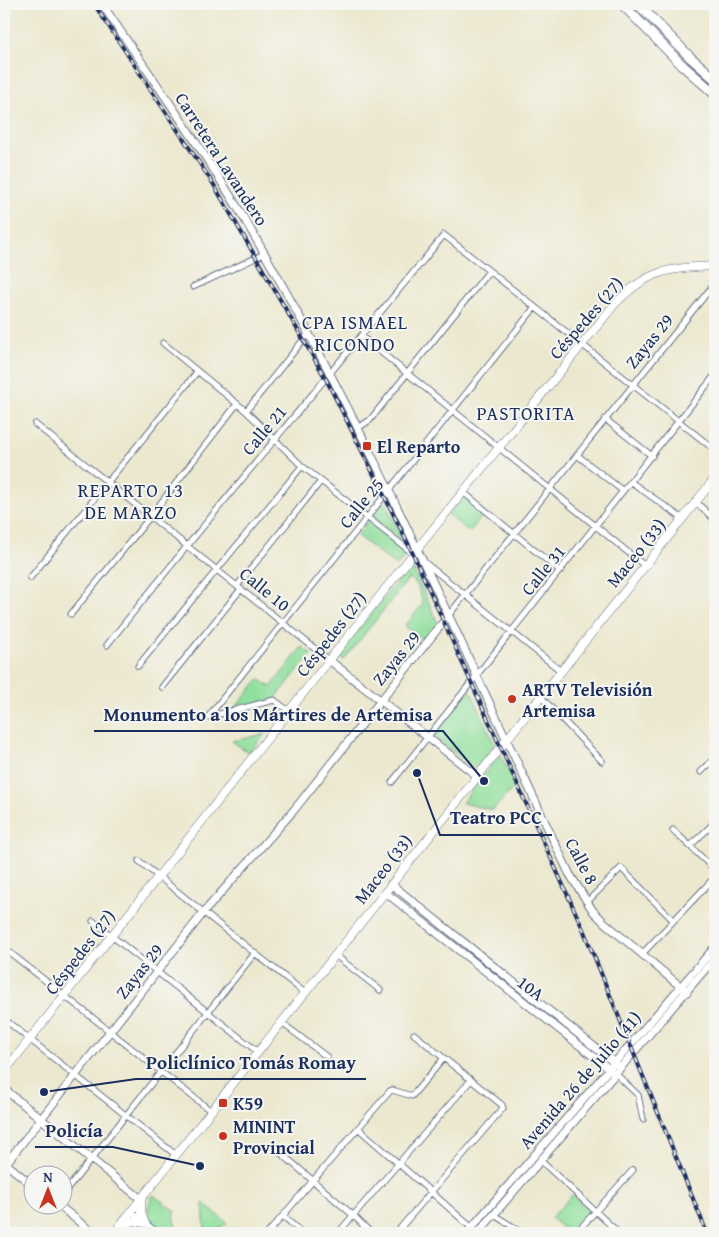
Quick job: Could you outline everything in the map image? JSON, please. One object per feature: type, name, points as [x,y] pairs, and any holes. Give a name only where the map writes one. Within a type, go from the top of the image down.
[{"type":"highway","points":[[622,4],[682,65],[715,94]]},
{"type":"highway","points":[[638,4],[691,58],[715,79]]},
{"type":"main road","name":"Céspedes (27)","points":[[4,1072],[462,492],[581,344],[632,286],[666,271],[715,266]]},
{"type":"main road","name":"Maceo (33)","points":[[116,1231],[715,478]]},
{"type":"main road","points":[[116,1231],[134,1221],[145,1223],[142,1213],[142,1199]]},
{"type":"street","name":"Carretera Lavandero","points":[[102,4],[236,206],[358,428]]},
{"type":"street","name":"Calle 21","points":[[107,645],[274,438],[330,374],[444,235],[489,270]]},
{"type":"street","points":[[194,287],[264,254]]},
{"type":"street","points":[[358,428],[370,420],[489,270],[715,450]]},
{"type":"street","name":"Zayas 29","points":[[4,1164],[204,912],[294,810],[549,488],[715,283]]},
{"type":"street","name":"Calle 25","points":[[289,711],[274,700],[208,717],[534,307]]},
{"type":"street","points":[[246,411],[308,334]]},
{"type":"street","points":[[361,336],[645,566]]},
{"type":"street","points":[[163,343],[246,411],[302,466],[415,551]]},
{"type":"street","points":[[30,578],[109,483],[197,372]]},
{"type":"street","name":"Calle 31","points":[[392,782],[715,375]]},
{"type":"street","points":[[71,614],[150,517],[237,404]]},
{"type":"street","points":[[605,419],[652,456]]},
{"type":"street","name":"Calle 10","points":[[35,424],[477,776]]},
{"type":"street","name":"Calle 8","points":[[358,428],[569,873],[587,902],[605,923],[684,989]]},
{"type":"street","points":[[577,455],[623,491]]},
{"type":"street","points":[[138,666],[302,466]]},
{"type":"street","points":[[162,687],[321,480]]},
{"type":"street","points":[[631,482],[683,518]]},
{"type":"street","points":[[462,492],[560,571]]},
{"type":"street","points":[[696,502],[715,520]]},
{"type":"street","points":[[422,560],[561,671]]},
{"type":"street","points":[[540,696],[602,761]]},
{"type":"street","points":[[700,772],[712,761],[715,764]]},
{"type":"street","points":[[690,846],[715,822]]},
{"type":"street","points":[[672,830],[715,870]]},
{"type":"street","points":[[139,860],[305,993]]},
{"type":"street","points":[[587,902],[621,868],[673,920]]},
{"type":"street","points":[[642,954],[715,878]]},
{"type":"street","name":"10A","points":[[391,884],[481,956],[612,1066]]},
{"type":"street","name":"10A","points":[[385,892],[476,964],[619,1071],[638,1095],[644,1119]]},
{"type":"street","points":[[93,921],[258,1052]]},
{"type":"street","name":"Avenida 26 de Julio (41)","points":[[472,1232],[494,1215],[619,1071],[715,947]]},
{"type":"street","points":[[4,949],[211,1111]]},
{"type":"street","points":[[72,1184],[255,953]]},
{"type":"street","points":[[335,954],[380,990]]},
{"type":"street","points":[[476,964],[481,956]]},
{"type":"street","name":"Avenida 26 de Julio (41)","points":[[472,1232],[612,1066],[715,958]]},
{"type":"street","points":[[4,1019],[176,1155]]},
{"type":"street","points":[[282,1023],[327,1057]]},
{"type":"street","points":[[396,1233],[502,1106],[414,1034]]},
{"type":"street","points":[[268,1233],[390,1091],[412,1096],[444,1058]]},
{"type":"street","points":[[338,1233],[472,1080]]},
{"type":"street","points":[[4,1089],[142,1199]]},
{"type":"street","points":[[358,1128],[432,1192],[472,1232]]},
{"type":"street","points":[[274,1148],[313,1180],[371,1233]]},
{"type":"street","points":[[541,1161],[619,1233]]},
{"type":"street","points":[[4,1164],[22,1178]]},
{"type":"street","points":[[576,1233],[633,1170]]},
{"type":"street","points":[[131,1212],[158,1233]]},
{"type":"street","points":[[69,1214],[93,1233]]},
{"type":"street","points":[[494,1215],[523,1233]]},
{"type":"street","points":[[283,1216],[302,1233]]},
{"type":"green space","points":[[463,497],[484,514],[470,532],[448,515]]},
{"type":"green space","points":[[384,501],[406,545],[372,516]]},
{"type":"green space","points":[[368,521],[407,552],[397,566],[357,536]]},
{"type":"green space","points":[[411,564],[438,623],[424,641],[405,626],[423,604],[417,584],[409,578],[344,660],[338,656]]},
{"type":"green space","points":[[302,647],[311,654],[275,699],[234,709],[259,679],[271,687]]},
{"type":"green space","points":[[470,689],[495,745],[475,769],[433,736]]},
{"type":"green space","points":[[265,734],[249,753],[232,741]]},
{"type":"green space","points":[[500,754],[516,785],[493,810],[462,803]]},
{"type":"green space","points":[[153,1195],[174,1210],[176,1233],[161,1230],[151,1222],[148,1210]]},
{"type":"green space","points":[[572,1195],[591,1212],[571,1233],[568,1233],[551,1218]]},
{"type":"green space","points":[[203,1203],[227,1223],[214,1233],[205,1233]]},
{"type":"railway","points":[[94,4],[214,185],[326,379],[373,473],[413,554],[583,929],[707,1233]]},
{"type":"place","name":"El Reparto","points":[[367,446]]},
{"type":"place","name":"ARTV Televisión Artemisa","points":[[512,699]]},
{"type":"place","name":"Teatro PCC","points":[[417,773]]},
{"type":"place","name":"Monumento a los Mártires de Artemisa","points":[[484,781]]},
{"type":"place","name":"Policlínico Tomás Romay","points":[[44,1092]]},
{"type":"place","name":"K59","points":[[223,1103]]},
{"type":"place","name":"MININT Provincial","points":[[223,1136]]},
{"type":"place","name":"Policía","points":[[200,1166]]},
{"type":"district","name":"CPA ISMAEL RICONDO","points":[[355,333]]},
{"type":"district","name":"PASTORITA","points":[[526,413]]},
{"type":"district","name":"REPARTO 13 DE MARZO","points":[[131,501]]}]
